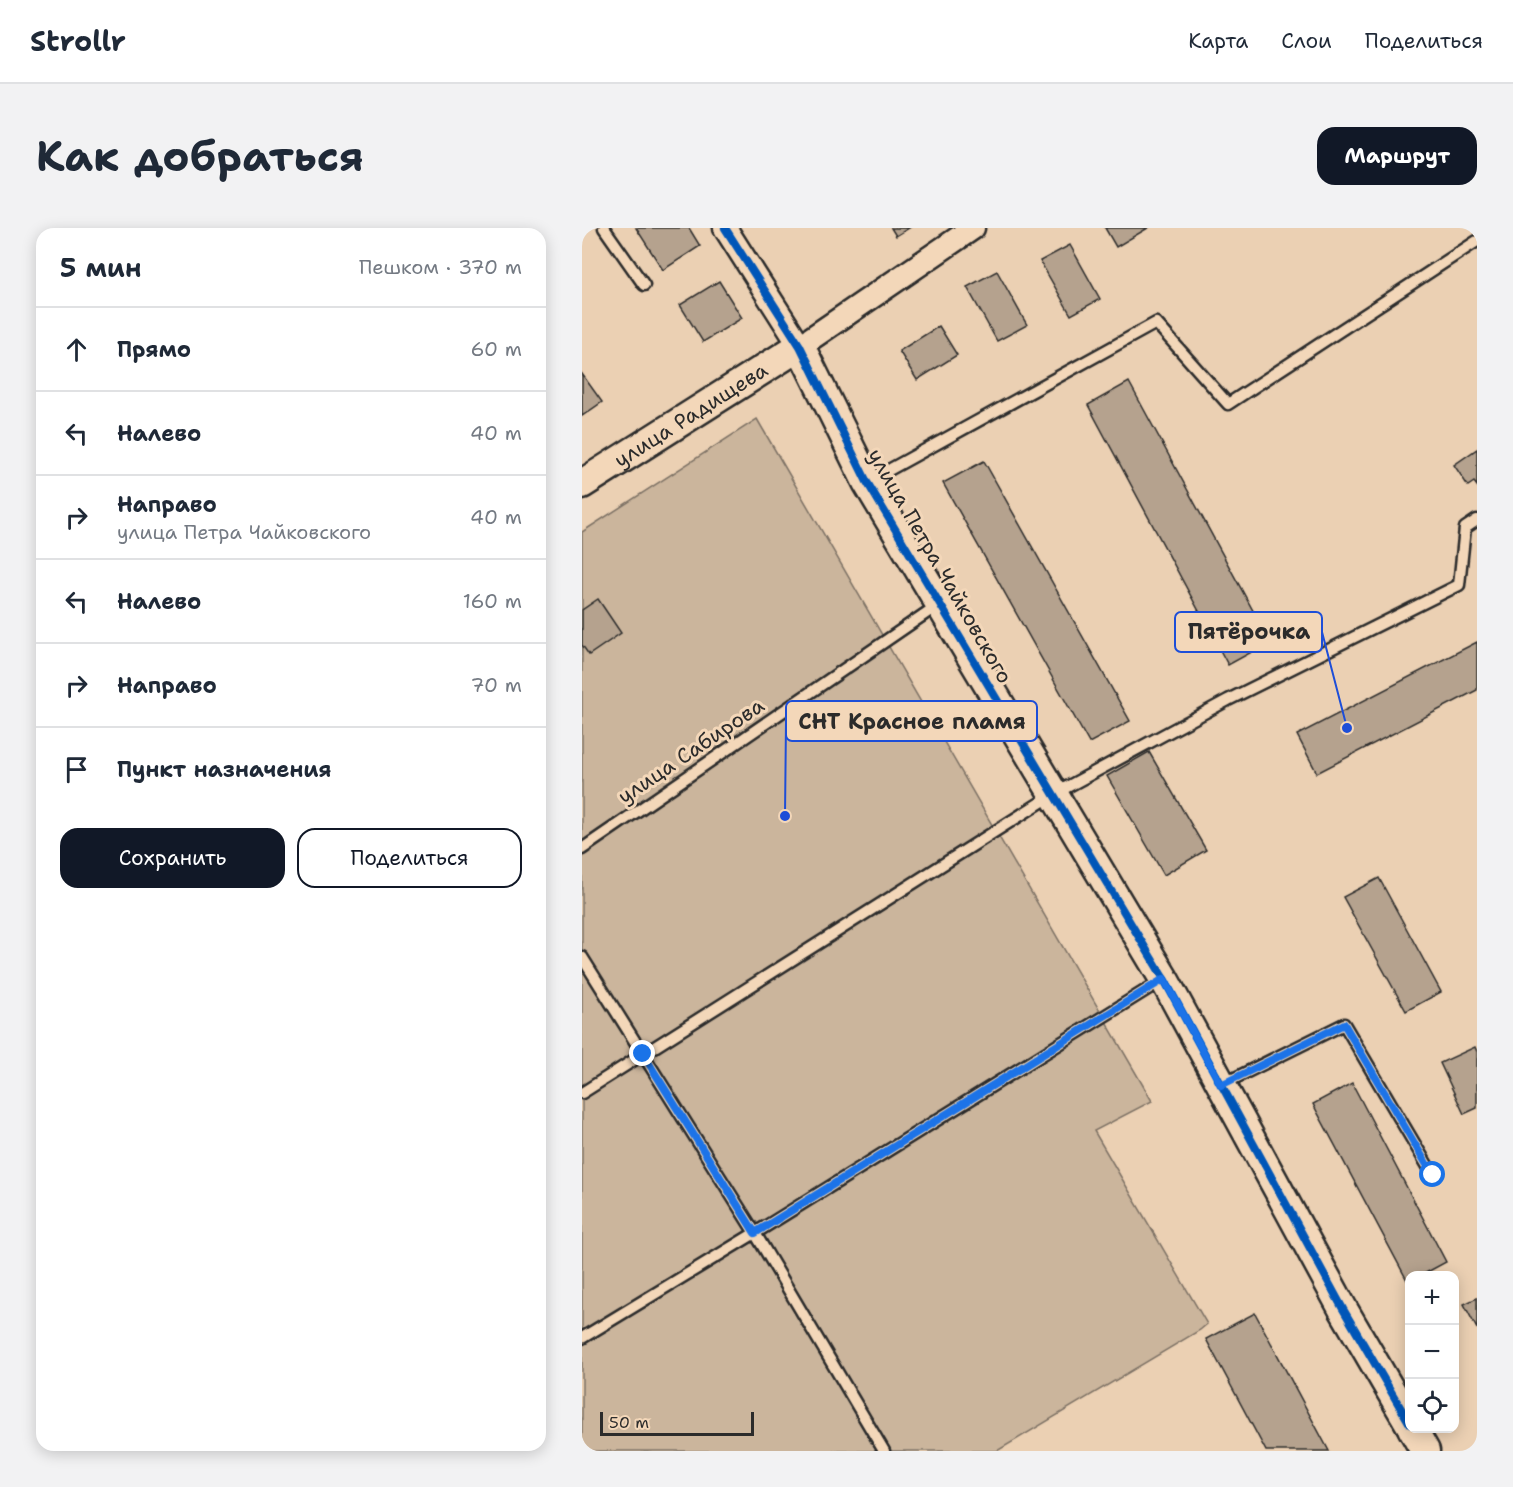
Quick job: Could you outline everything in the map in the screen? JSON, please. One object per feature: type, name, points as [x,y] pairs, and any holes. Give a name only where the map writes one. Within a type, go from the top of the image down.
[{"type":"street","name":"улица Петра Чайковского","points":[[724,228],[800,346],[867,482],[1164,979],[1343,1309],[1405,1415]]},
{"type":"street","points":[[800,346],[973,228]]},
{"type":"street","name":"улица Радищева","points":[[582,484],[800,346]]},
{"type":"street","points":[[1415,1433],[1425,1451]]},
{"type":"lane","points":[[604,228],[644,285]]},
{"type":"lane","points":[[867,482],[1156,322],[1228,404],[1477,241]]},
{"type":"lane","points":[[582,1093],[1054,794],[1228,700],[1459,585],[1465,528],[1477,520]]},
{"type":"lane","name":"улица Сабирова","points":[[582,849],[940,604]]},
{"type":"lane","points":[[582,957],[755,1233],[884,1451]]},
{"type":"lane","points":[[582,1338],[1164,979]]},
{"type":"lane","points":[[1221,1085],[1344,1024],[1433,1175]]},
{"type":"shaded area","points":[[757,419],[1152,1101],[1094,1131],[1207,1324],[997,1451],[582,1451],[582,532]]},
{"type":"building","points":[[636,228],[689,228],[700,246],[663,270]]},
{"type":"building","points":[[891,228],[909,228],[896,236]]},
{"type":"building","points":[[1105,228],[1148,228],[1116,247]]},
{"type":"building","points":[[1070,245],[1100,299],[1071,315],[1040,261]]},
{"type":"building","points":[[997,271],[1027,325],[997,341],[967,287]]},
{"type":"building","points":[[719,281],[742,318],[703,342],[680,305]]},
{"type":"building","points":[[939,326],[957,355],[917,380],[899,351]]},
{"type":"building","points":[[582,374],[602,402],[582,416]]},
{"type":"building","points":[[1129,382],[1270,642],[1228,665],[1088,405]]},
{"type":"building","points":[[1477,449],[1477,486],[1474,482],[1468,486],[1454,465]]},
{"type":"building","points":[[984,461],[1130,721],[1089,743],[943,483]]},
{"type":"building","points":[[598,599],[621,633],[589,655],[582,645],[582,610]]},
{"type":"building","points":[[1477,642],[1477,690],[1317,773],[1297,735]]},
{"type":"building","points":[[1149,752],[1206,850],[1164,875],[1107,776]]},
{"type":"building","points":[[1379,878],[1441,992],[1406,1011],[1343,897]]},
{"type":"building","points":[[1475,1047],[1477,1052],[1477,1108],[1464,1114],[1440,1063]]},
{"type":"building","points":[[1352,1083],[1446,1262],[1429,1271],[1405,1271],[1405,1276],[1313,1104]]},
{"type":"building","points":[[1477,1298],[1477,1329],[1464,1304]]},
{"type":"building","points":[[1255,1313],[1329,1451],[1266,1451],[1206,1339]]},
{"type":"cycle path","points":[[725,228],[800,346],[867,482],[1164,979],[1343,1309],[1405,1415]]},
{"type":"place","name":"Пятёрочка","points":[[1347,728]]},
{"type":"place","name":"СНТ Красное пламя","points":[[785,816]]},
{"type":"route","points":[[643,1054],[755,1233],[1164,979],[1221,1085],[1344,1024],[1433,1175]]}]
